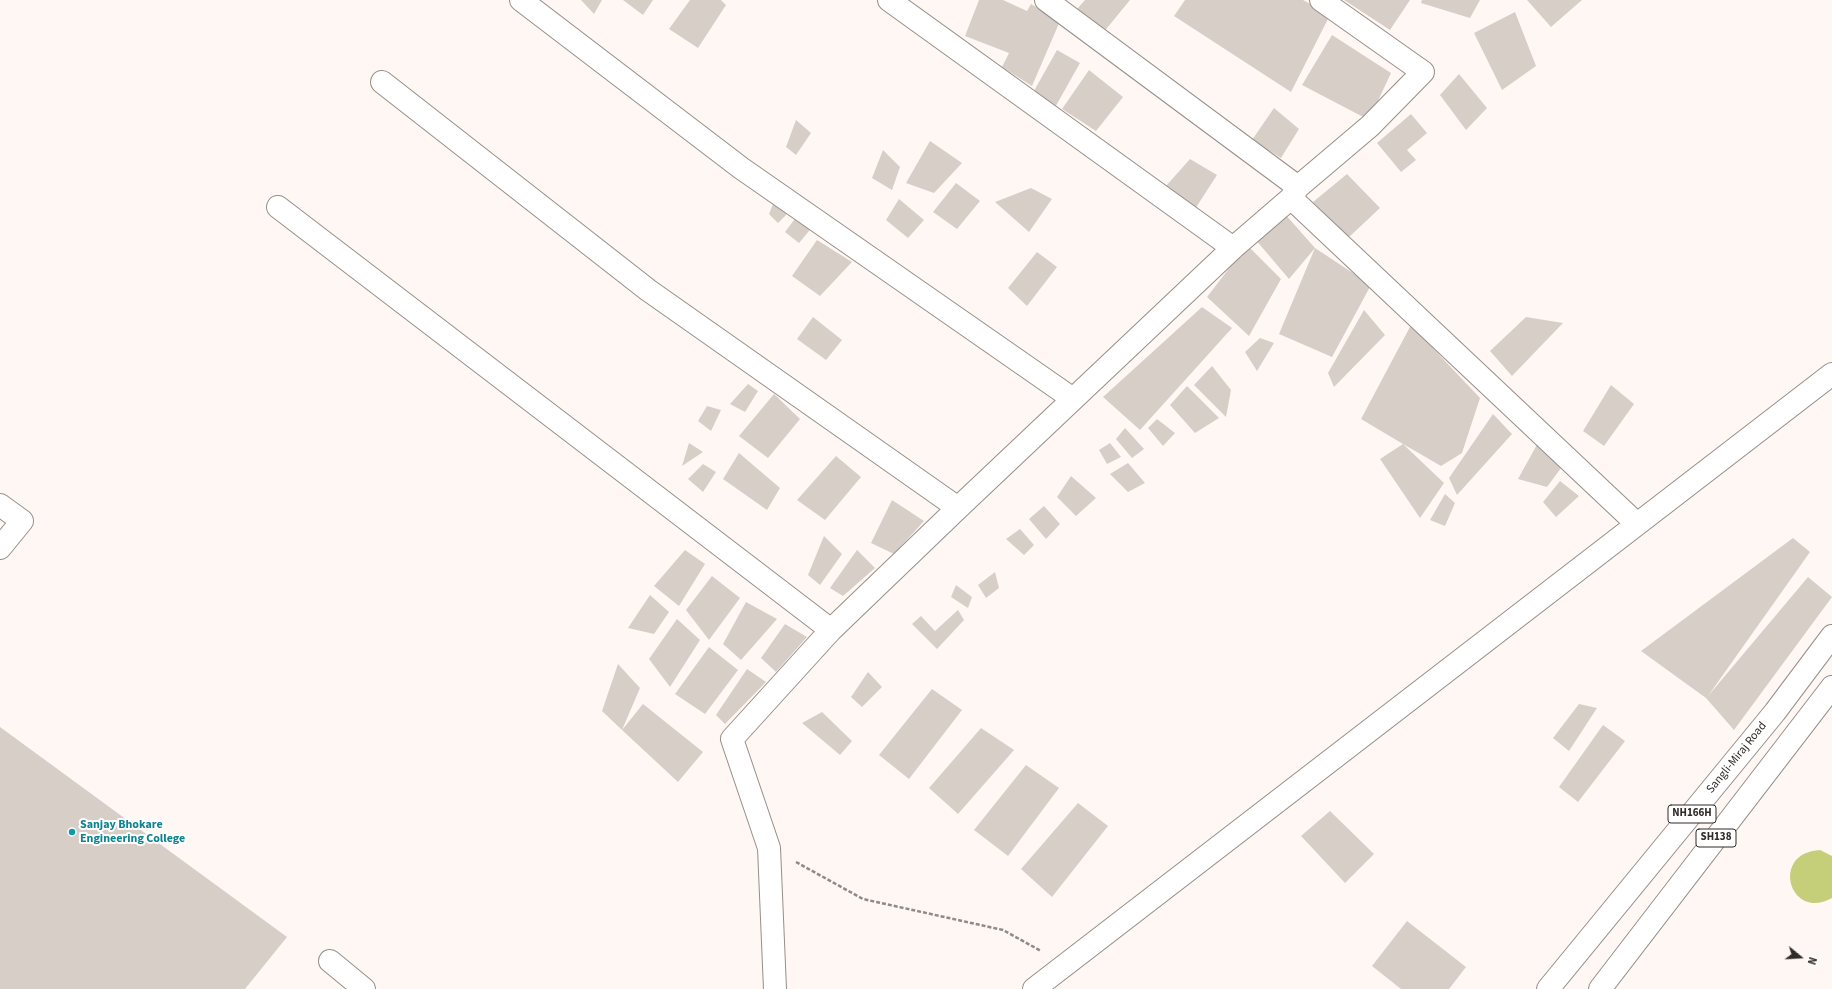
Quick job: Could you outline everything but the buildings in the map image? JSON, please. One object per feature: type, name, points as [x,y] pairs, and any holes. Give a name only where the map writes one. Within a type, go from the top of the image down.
[{"type":"main road","points":[[521,0],[741,168],[1073,399]]},
{"type":"main road","points":[[889,0],[1233,248]]},
{"type":"main road","points":[[1046,0],[1295,193],[1637,524]]},
{"type":"main road","points":[[775,989],[769,848],[732,739],[831,630],[1233,248],[1370,126],[1423,72],[1321,0]]},
{"type":"main road","points":[[382,82],[648,290],[958,508]]},
{"type":"main road","points":[[278,207],[831,630]]},
{"type":"main road","points":[[1034,989],[1064,964],[1832,374]]},
{"type":"main road","points":[[0,504],[22,521],[0,548]]},
{"type":"main road","name":"Sangli-Miraj Road","points":[[1548,989],[1775,712],[1832,636]]},
{"type":"main road","name":"SH138","points":[[1600,989],[1832,687]]},
{"type":"main road","points":[[330,962],[364,989]]},
{"type":"path","points":[[769,848],[863,899],[1003,930],[1064,964]]},
{"type":"green space","points":[[1820,850],[1832,856],[1832,898],[1817,903],[1805,901],[1796,894],[1791,884],[1790,873],[1794,862],[1804,854]]},
{"type":"place","name":"Sanjay Bhokare Engineering College","points":[[72,832]]}]
